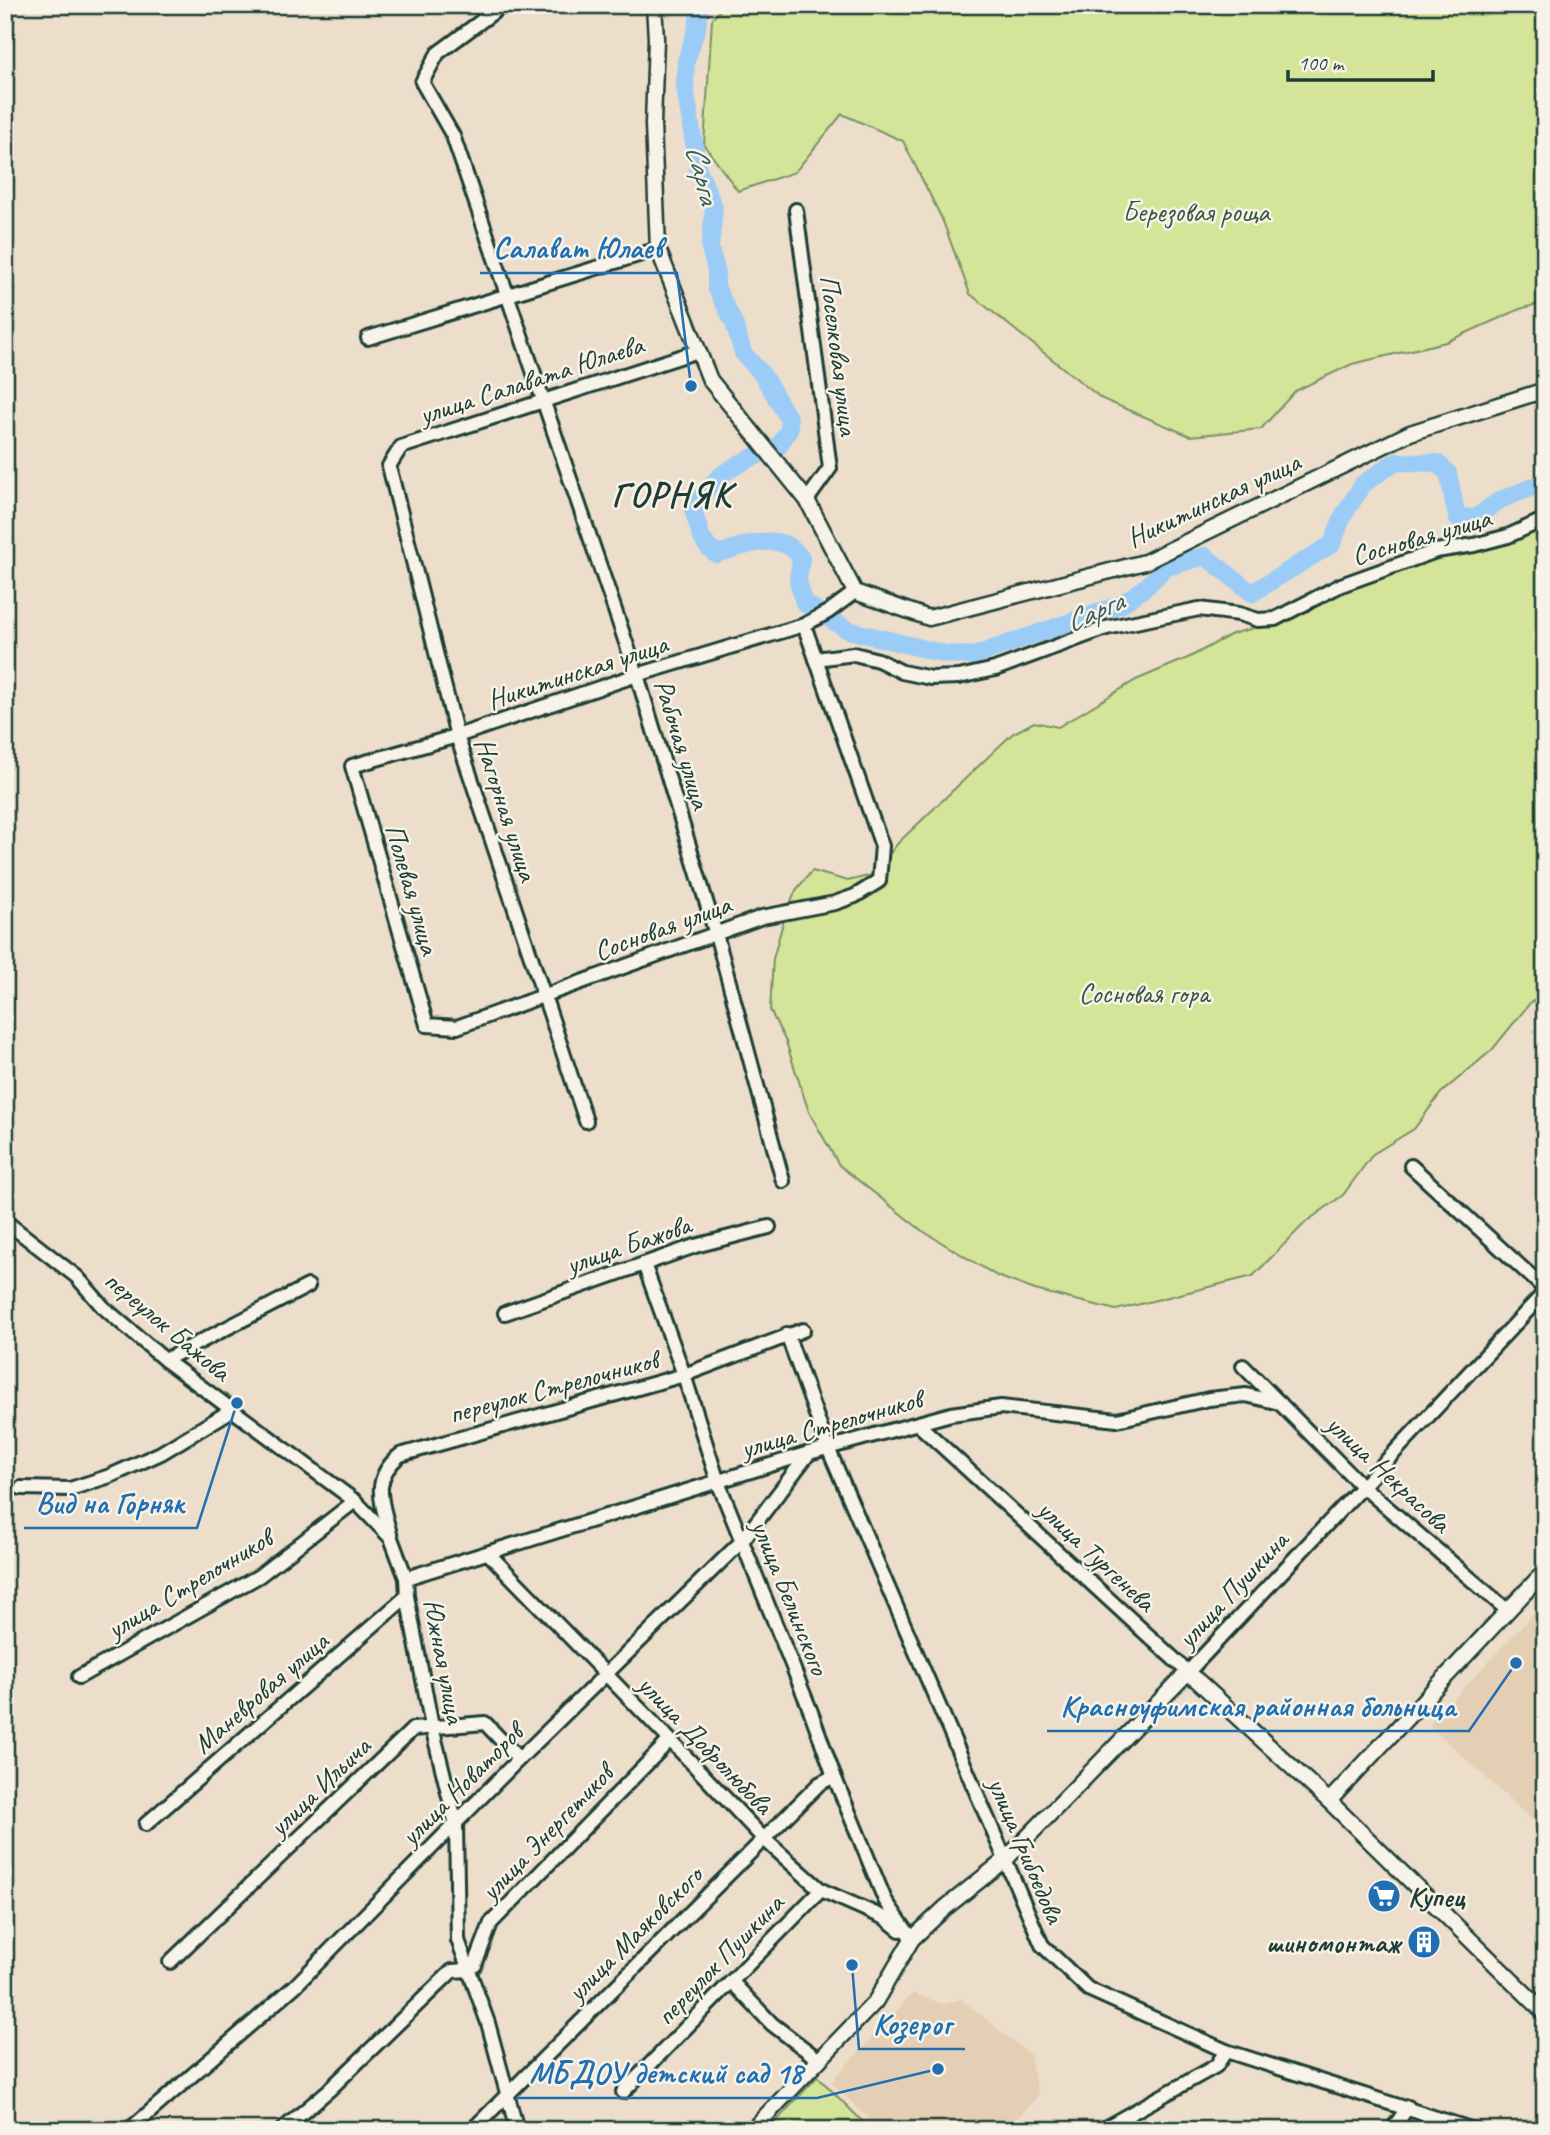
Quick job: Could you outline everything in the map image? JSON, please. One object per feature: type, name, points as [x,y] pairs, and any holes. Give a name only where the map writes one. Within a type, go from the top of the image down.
[{"type":"street","name":"Рабочая улица","points":[[503,5],[438,53],[422,82],[453,136],[637,675],[716,934],[783,1181]]},
{"type":"street","points":[[653,5],[656,39],[653,124],[658,248],[710,380],[807,500],[855,592]]},
{"type":"street","name":"Поселковая улица","points":[[796,210],[830,468],[807,500]]},
{"type":"street","points":[[368,338],[658,248]]},
{"type":"street","name":"улица Салавата Юлаева","points":[[389,466],[401,447],[698,351]]},
{"type":"street","name":"Никитинская улица","points":[[352,766],[457,736],[637,675],[816,619],[855,592],[929,618],[1146,562],[1410,433],[1545,390]]},
{"type":"street","name":"Нагорная улица","points":[[389,466],[457,736],[586,1121]]},
{"type":"street","name":"Сосновая улица","points":[[427,1025],[457,1027],[762,917],[835,903],[855,896],[879,881],[882,846],[816,659],[854,654],[878,660],[902,672],[931,678],[960,677],[995,669],[1106,628],[1199,609],[1239,614],[1258,620],[1275,619],[1341,585],[1436,551],[1508,536],[1545,519]]},
{"type":"street","points":[[816,619],[816,659]]},
{"type":"street","name":"Полевая улица","points":[[352,766],[427,1025]]},
{"type":"street","points":[[1411,1166],[1545,1291]]},
{"type":"street","name":"переулок Бажова","points":[[5,1222],[77,1277],[103,1307],[165,1360],[232,1410],[161,1453],[110,1476],[70,1489],[21,1488]]},
{"type":"street","name":"улица Бажова","points":[[505,1313],[695,1245],[769,1227]]},
{"type":"street","name":"улица Белинского","points":[[644,1264],[684,1375],[718,1482],[834,1776],[886,1900],[912,1939]]},
{"type":"street","points":[[165,1360],[308,1286]]},
{"type":"street","name":"улица Пушкина","points":[[752,2130],[875,2002],[912,1939],[1004,1860],[1188,1672],[1545,1291]]},
{"type":"street","name":"переулок Стрелочников","points":[[391,1538],[380,1489],[388,1465],[400,1455],[684,1375],[786,1334],[803,1330]]},
{"type":"street","name":"улица Грибоедова","points":[[786,1334],[828,1448],[1042,1945],[1088,1989],[1226,2051],[1474,2130]]},
{"type":"street","name":"улица Некрасова","points":[[1243,1366],[1362,1486],[1507,1610]]},
{"type":"street","name":"улица Стрелочников","points":[[406,1578],[809,1453],[951,1414],[1001,1407],[1118,1420],[1209,1399],[1245,1395],[1280,1404]]},
{"type":"street","name":"Южная улица","points":[[232,1410],[355,1500],[391,1538],[406,1578],[407,1596],[432,1727],[456,1825],[458,1940],[488,2023],[517,2130]]},
{"type":"street","name":"улица Тургенева","points":[[918,1424],[1329,1801],[1545,2013]]},
{"type":"street","name":"улица Новаторов","points":[[129,2130],[295,1986],[519,1759],[742,1541],[809,1453]]},
{"type":"street","name":"улица Стрелочников","points":[[79,1677],[258,1576],[355,1500]]},
{"type":"street","name":"улица Добролюбова","points":[[488,1553],[763,1839],[821,1890],[885,1918],[912,1939]]},
{"type":"street","points":[[1329,1801],[1545,1571]]},
{"type":"street","name":"Маневровая улица","points":[[146,1825],[407,1596]]},
{"type":"street","name":"улица Ильича","points":[[170,1962],[413,1730],[485,1723],[519,1759]]},
{"type":"street","name":"улица Энергетиков","points":[[468,1970],[475,1965],[491,1923],[670,1740]]},
{"type":"street","name":"улица Маяковского","points":[[472,2130],[819,1784],[834,1776]]},
{"type":"street","name":"переулок Пушкина","points":[[623,2092],[821,1890]]},
{"type":"street","points":[[282,2130],[329,2090],[453,1971],[468,1970]]},
{"type":"street","points":[[732,1982],[772,2024],[820,2060]]},
{"type":"street","points":[[1106,2129],[1216,2066],[1226,2051]]},
{"type":"street","points":[[1392,2130],[1408,2107]]},
{"type":"shaded area","points":[[1545,1601],[1545,1806],[1532,1820],[1429,1725]]},
{"type":"shaded area","points":[[913,1993],[943,2004],[961,1999],[1030,2055],[1038,2096],[1007,2130],[880,2130],[831,2082]]},
{"type":"green space","name":"Березовая роща","points":[[724,5],[1545,5],[1545,302],[1520,309],[1446,342],[1352,364],[1295,391],[1261,429],[1190,436],[1102,399],[970,294],[942,219],[903,141],[842,114],[795,172],[738,191],[704,145],[712,20]]},
{"type":"green space","name":"Сосновая гора","points":[[1545,524],[1545,994],[1530,1003],[1492,1050],[1441,1093],[1414,1129],[1373,1154],[1343,1195],[1306,1222],[1253,1276],[1116,1310],[1035,1290],[997,1276],[921,1230],[839,1165],[809,1112],[786,1042],[770,1010],[773,959],[784,919],[796,890],[812,871],[848,881],[872,875],[899,842],[1012,734],[1034,722],[1058,727],[1136,680],[1190,657],[1232,634],[1297,616],[1351,587],[1437,555]]},
{"type":"green space","points":[[818,2077],[871,2130],[768,2130]]},
{"type":"waterway","name":"Сарга","points":[[700,5],[697,28],[686,61],[685,87],[698,169],[714,208],[710,248],[716,270],[716,287],[734,323],[743,353],[762,374],[789,419],[789,430],[778,447]]},
{"type":"waterway","name":"Сарга","points":[[758,455],[720,476],[693,509],[707,546],[716,554],[761,542],[783,544],[801,558],[798,580],[804,603],[848,630],[945,654],[973,656],[1122,604],[1148,585],[1165,568],[1205,556],[1252,593],[1332,544],[1343,516],[1363,484],[1395,462],[1437,463],[1448,473],[1457,517],[1475,518],[1500,500],[1545,482]]},
{"type":"place","name":"Салават Юлаев","points":[[691,386]]},
{"type":"place","name":"Вид на Горняк","points":[[237,1403]]},
{"type":"place","name":"Красноуфимская районная больница","points":[[1516,1663]]},
{"type":"place","name":"Купец","points":[[1384,1896]]},
{"type":"place","name":"шиномонтаж","points":[[1424,1942]]},
{"type":"place","name":"Козерог","points":[[852,1965]]},
{"type":"place","name":"МБДОУ детский сад 18","points":[[938,2069]]},
{"type":"district","name":"ГОРНЯК","points":[[672,494]]}]
